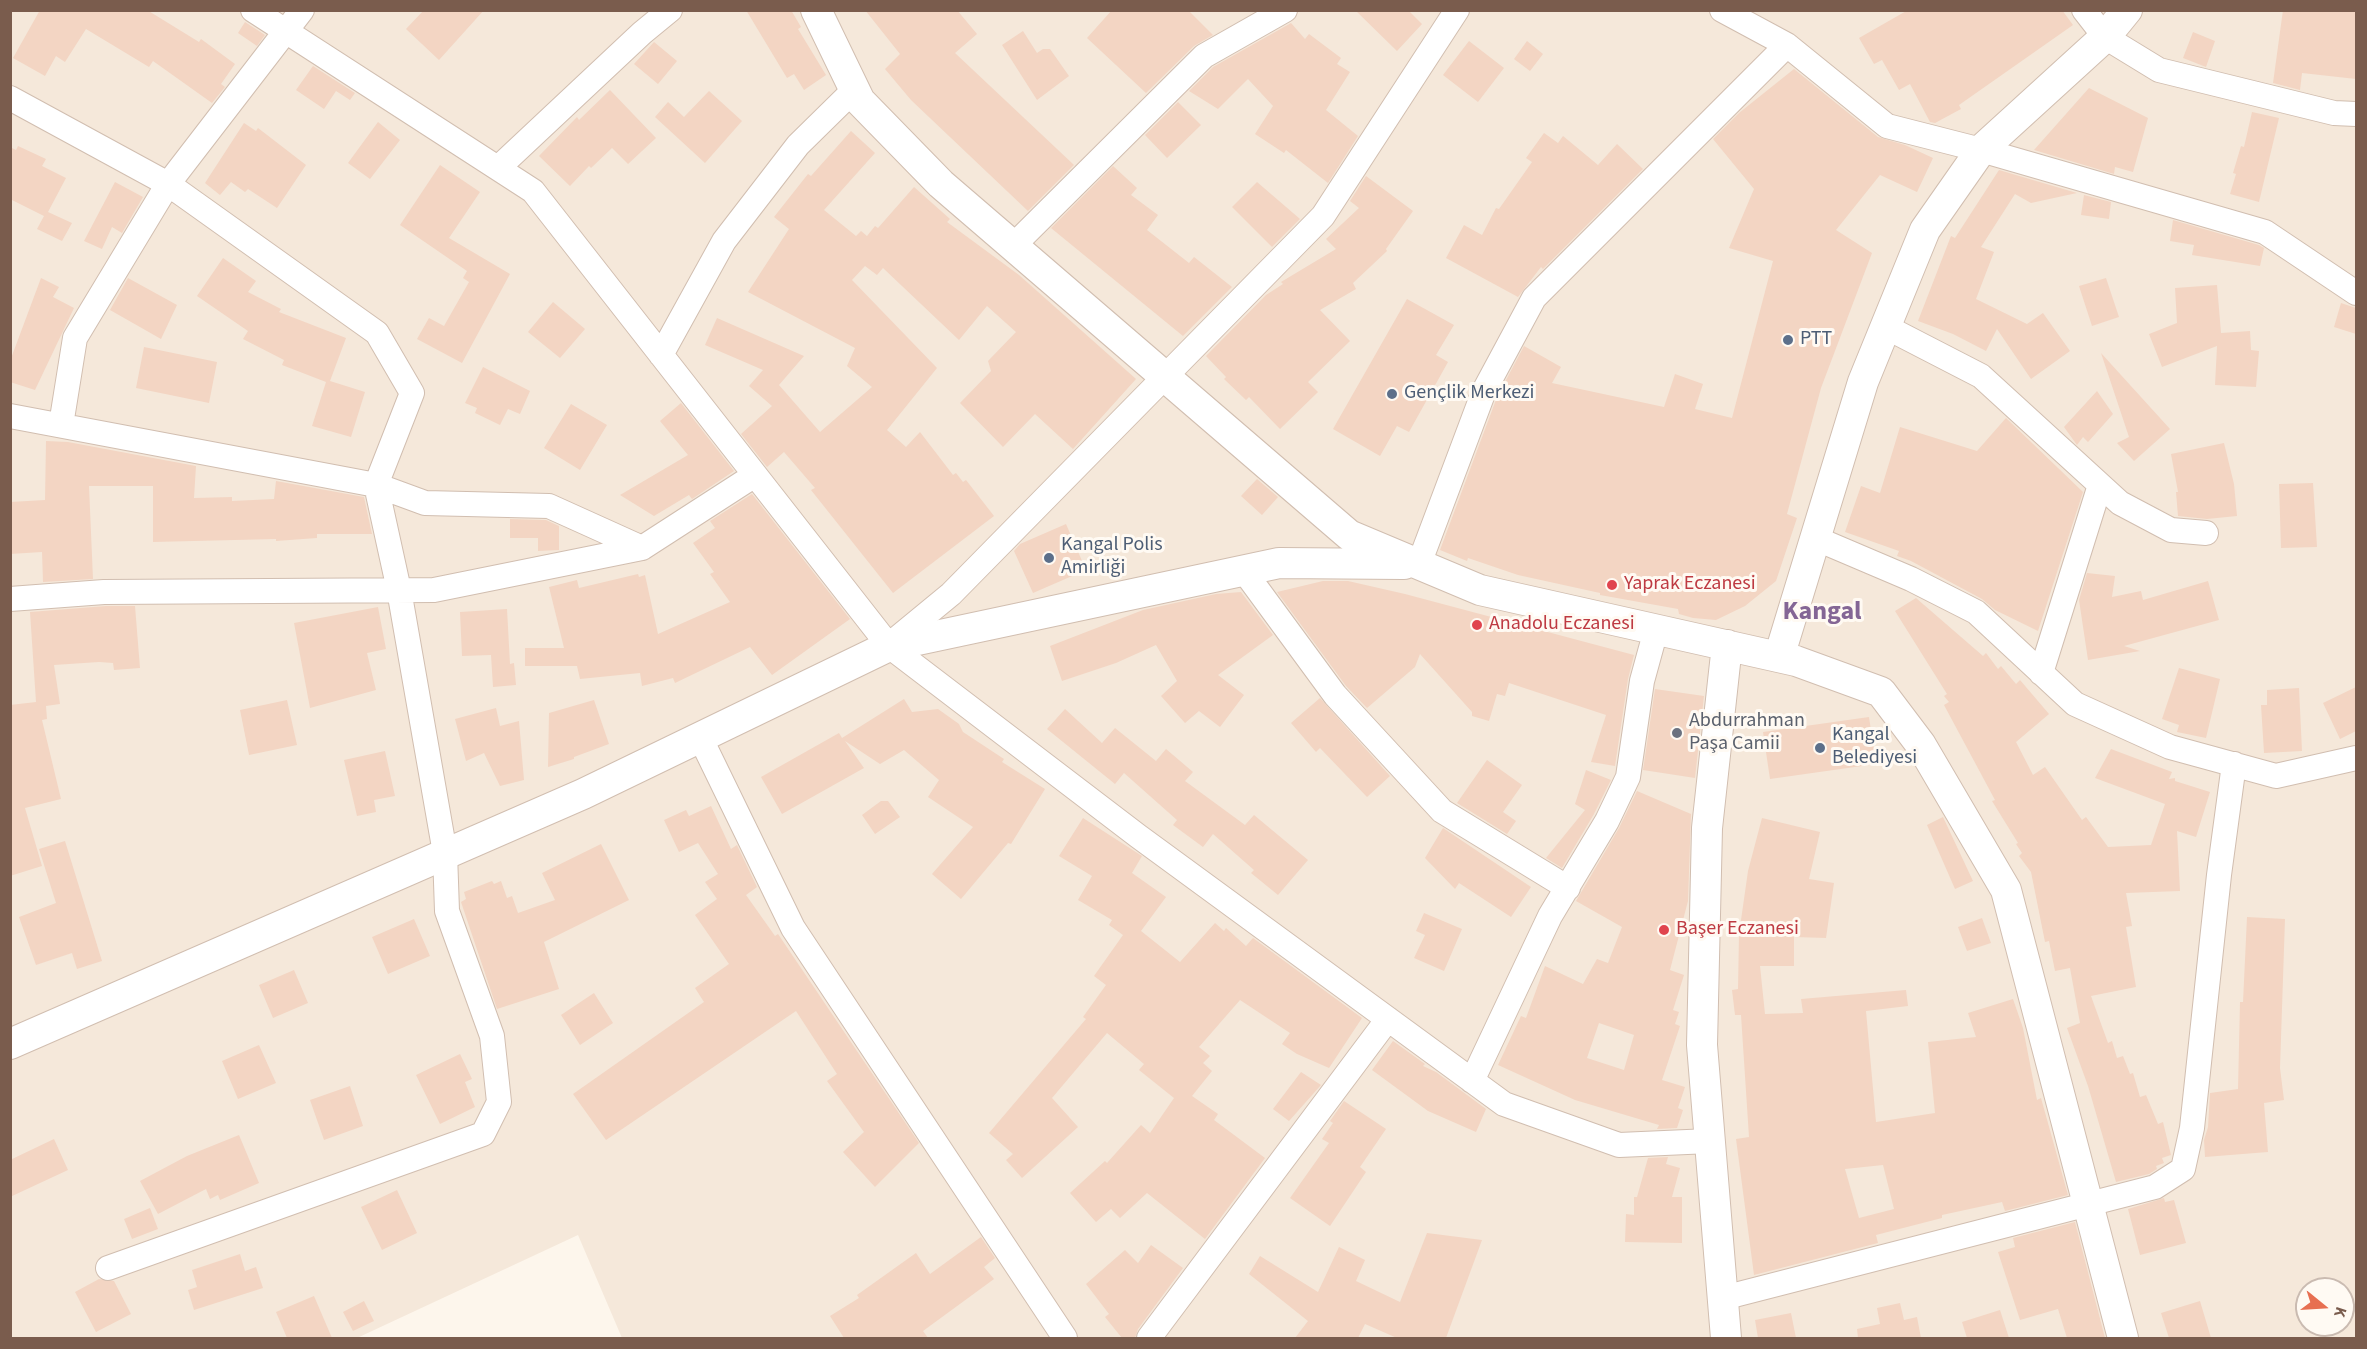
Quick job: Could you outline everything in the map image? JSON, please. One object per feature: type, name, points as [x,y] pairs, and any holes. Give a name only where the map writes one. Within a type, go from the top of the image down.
[{"type":"street","points":[[253,10],[533,191],[889,646],[1138,836],[1504,1104],[1619,1145],[1710,1142]]},
{"type":"street","points":[[61,425],[75,338],[168,184],[302,10]]},
{"type":"street","points":[[498,168],[642,33],[670,10]]},
{"type":"street","points":[[816,10],[860,101],[940,184],[1349,535],[1480,590],[1796,661],[1881,692],[1921,745],[2006,890],[2123,1338]]},
{"type":"street","points":[[1013,246],[1204,56],[1285,10]]},
{"type":"street","points":[[889,646],[951,594],[1323,216],[1456,10]]},
{"type":"street","points":[[1722,10],[1787,45],[1887,126],[1981,150],[2265,232],[2356,292]]},
{"type":"street","points":[[2084,10],[2105,36],[2158,70],[2334,113],[2356,114]]},
{"type":"street","points":[[1779,657],[1817,539],[1863,382],[1925,230],[1981,150],[2105,36],[2127,10]]},
{"type":"street","points":[[1419,564],[1484,391],[1534,298],[1787,45]]},
{"type":"street","points":[[661,355],[724,241],[798,145],[855,89]]},
{"type":"street","points":[[10,98],[168,184],[377,333],[412,393],[376,485],[399,590],[445,854],[447,911],[492,1036],[499,1102],[483,1134],[108,1268]]},
{"type":"street","points":[[1886,327],[1981,376],[2121,503],[2171,530],[2206,533]]},
{"type":"street","points":[[10,416],[376,485],[425,503],[549,506],[642,548]]},
{"type":"street","points":[[10,599],[104,592],[434,590],[642,548],[754,475]]},
{"type":"street","points":[[2041,673],[2100,485]]},
{"type":"street","points":[[1817,539],[1911,579],[1976,612],[2075,704],[2170,747],[2276,776],[2356,758]]},
{"type":"street","points":[[10,1044],[583,794],[889,646],[1279,563],[1419,564]]},
{"type":"street","points":[[1244,571],[1335,694],[1442,811],[1568,888]]},
{"type":"street","points":[[1472,1081],[1550,916],[1607,822],[1628,777],[1642,681],[1656,630]]},
{"type":"street","points":[[1726,1338],[1702,1045],[1707,828],[1727,645]]},
{"type":"street","points":[[700,737],[793,928],[1065,1338]]},
{"type":"street","points":[[1723,1298],[2087,1203],[2155,1188],[2183,1169],[2192,1128],[2218,875],[2234,764]]},
{"type":"street","points":[[1149,1338],[1388,1019]]},
{"type":"shaded area","points":[[10,11],[2356,11],[2356,1338],[622,1338],[578,1235],[357,1338],[11,1338]]},
{"type":"building","points":[[40,10],[147,10],[199,42],[201,39],[235,64],[221,84],[225,87],[212,103],[153,61],[149,67],[86,29],[65,62],[56,56],[45,76],[13,58]]},
{"type":"building","points":[[424,10],[484,10],[439,60],[406,29]]},
{"type":"building","points":[[746,10],[791,10],[801,27],[798,29],[826,75],[804,90],[794,74],[787,78]]},
{"type":"building","points":[[865,10],[957,10],[977,34],[955,53],[1074,165],[1028,211],[911,100],[885,69],[900,54]]},
{"type":"building","points":[[1112,10],[1188,10],[1213,35],[1194,46],[1146,93],[1087,38]]},
{"type":"building","points":[[1355,10],[1408,10],[1422,24],[1397,51]]},
{"type":"building","points":[[1908,10],[2062,10],[2073,25],[1959,105],[1961,109],[1935,123],[1930,122],[1910,84],[1899,90],[1882,60],[1874,64],[1859,38]]},
{"type":"building","points":[[2283,10],[2356,10],[2356,79],[2302,73],[2300,90],[2273,83]]},
{"type":"building","points":[[245,22],[265,35],[257,46],[238,33]]},
{"type":"building","points":[[1291,23],[1305,39],[1309,34],[1341,58],[1337,64],[1350,72],[1326,110],[1358,136],[1328,183],[1286,150],[1284,153],[1255,134],[1273,106],[1248,79],[1218,109],[1189,91],[1213,67]]},
{"type":"building","points":[[1023,31],[1037,53],[1043,49],[1050,49],[1069,76],[1037,100],[1002,45]]},
{"type":"building","points":[[2193,32],[2215,41],[2206,67],[2183,58]]},
{"type":"building","points":[[1469,41],[1504,68],[1478,102],[1443,75]]},
{"type":"building","points":[[1527,41],[1543,54],[1530,71],[1514,59]]},
{"type":"building","points":[[654,42],[677,61],[658,84],[634,64]]},
{"type":"building","points":[[313,66],[355,93],[350,100],[336,91],[324,109],[296,90]]},
{"type":"building","points":[[1794,69],[1878,137],[1905,145],[1933,158],[1917,192],[1880,175],[1836,230],[1872,253],[1821,388],[1787,514],[1797,518],[1776,581],[1745,606],[1716,620],[1693,618],[1679,614],[1678,609],[1600,595],[1600,593],[1518,575],[1468,558],[1467,561],[1440,550],[1497,397],[1524,346],[1561,367],[1552,383],[1664,407],[1675,374],[1703,384],[1695,409],[1732,418],[1773,261],[1729,248],[1754,189],[1713,139],[1739,113]]},
{"type":"building","points":[[2089,88],[2148,118],[2133,172],[2115,167],[2114,174],[2034,150]]},
{"type":"building","points":[[610,90],[656,138],[628,164],[612,148],[591,168],[589,166],[570,186],[539,156],[577,117],[579,120]]},
{"type":"building","points":[[709,91],[742,121],[705,163],[655,117],[668,102],[684,117]]},
{"type":"building","points":[[1178,102],[1201,125],[1167,158],[1145,135]]},
{"type":"building","points":[[2252,112],[2279,118],[2259,202],[2230,194],[2236,174],[2233,173],[2241,146],[2244,147]]},
{"type":"building","points":[[378,122],[400,140],[370,179],[348,163]]},
{"type":"building","points":[[244,123],[256,131],[258,128],[306,165],[277,208],[248,189],[245,192],[231,182],[220,195],[205,183]]},
{"type":"building","points":[[851,131],[875,153],[824,210],[856,236],[861,231],[867,236],[875,226],[878,228],[914,187],[950,219],[947,222],[1019,275],[1136,379],[1073,449],[1035,414],[1003,447],[960,403],[991,371],[988,361],[1016,332],[987,306],[959,340],[883,268],[877,275],[865,266],[852,280],[937,368],[887,430],[906,447],[920,432],[953,475],[956,473],[963,482],[966,480],[994,516],[893,593],[811,490],[815,488],[784,452],[767,467],[741,434],[772,406],[749,386],[763,370],[705,345],[717,318],[804,356],[779,385],[820,432],[872,387],[847,366],[855,348],[748,292],[789,229],[774,217],[808,174],[811,176]]},
{"type":"building","points":[[1544,133],[1558,143],[1563,136],[1598,165],[1617,144],[1643,169],[1543,269],[1541,267],[1518,297],[1446,258],[1464,225],[1482,235],[1496,208],[1499,209],[1532,162],[1526,158]]},
{"type":"building","points":[[18,146],[46,159],[42,166],[66,178],[48,212],[72,223],[62,241],[37,229],[44,216],[10,199],[10,147],[16,150]]},
{"type":"building","points":[[440,165],[480,192],[449,238],[510,274],[462,363],[417,339],[429,318],[444,326],[469,282],[463,278],[467,271],[400,225]]},
{"type":"building","points":[[1113,166],[1137,188],[1131,195],[1158,215],[1147,230],[1189,263],[1194,257],[1232,287],[1183,336],[1051,228]]},
{"type":"building","points":[[1999,170],[2077,193],[2031,203],[2015,194],[1981,247],[1994,252],[1976,299],[2027,324],[2043,313],[2070,351],[2031,379],[1997,329],[1986,351],[1953,334],[1918,321],[1951,236],[1955,238]]},
{"type":"building","points":[[1366,176],[1413,211],[1386,249],[1387,251],[1353,283],[1356,289],[1320,310],[1350,341],[1308,382],[1318,392],[1280,429],[1249,397],[1246,400],[1224,379],[1226,377],[1206,356],[1266,295],[1283,284],[1281,282],[1336,249],[1326,239],[1359,208],[1350,201]]},
{"type":"building","points":[[115,182],[143,197],[122,233],[112,227],[102,249],[84,241]]},
{"type":"building","points":[[1257,182],[1300,219],[1272,247],[1232,207]]},
{"type":"building","points":[[2084,195],[2111,202],[2109,219],[2081,215]]},
{"type":"building","points":[[2173,220],[2259,245],[2264,248],[2260,266],[2192,255],[2194,245],[2170,241]]},
{"type":"building","points":[[223,258],[256,281],[248,292],[281,309],[279,312],[346,338],[330,381],[365,392],[351,437],[312,426],[326,382],[282,365],[284,360],[243,339],[248,331],[197,296]]},
{"type":"building","points":[[41,278],[59,287],[53,297],[74,308],[35,390],[10,382],[10,361]]},
{"type":"building","points":[[128,278],[177,305],[161,339],[110,310]]},
{"type":"building","points":[[2106,278],[2119,317],[2092,326],[2079,286]]},
{"type":"building","points":[[2217,285],[2221,333],[2250,331],[2251,350],[2259,351],[2256,387],[2215,385],[2217,346],[2162,367],[2149,334],[2177,323],[2175,288]]},
{"type":"building","name":"Gençlik Merkezi","points":[[1407,299],[1454,325],[1436,355],[1448,362],[1409,432],[1397,426],[1380,456],[1333,429]]},
{"type":"building","points":[[553,302],[585,329],[560,358],[528,332]]},
{"type":"building","points":[[2341,303],[2356,308],[2356,334],[2334,327]]},
{"type":"building","points":[[144,347],[217,362],[209,403],[136,388]]},
{"type":"building","points":[[2101,353],[2170,429],[2134,461],[2117,443],[2129,437]]},
{"type":"building","points":[[483,367],[530,391],[520,414],[508,409],[500,425],[475,413],[477,408],[465,403]]},
{"type":"building","points":[[2097,391],[2113,414],[2088,442],[2083,437],[2077,445],[2064,427]]},
{"type":"building","points":[[681,403],[734,471],[692,499],[689,495],[654,516],[620,495],[688,455],[660,421]]},
{"type":"building","points":[[571,404],[607,425],[580,470],[544,448]]},
{"type":"building","points":[[2006,418],[2083,492],[2038,631],[1995,610],[1982,599],[1911,561],[1897,556],[1899,551],[1845,532],[1861,486],[1880,493],[1900,427],[1977,451]]},
{"type":"building","points":[[46,441],[68,442],[196,466],[194,498],[232,497],[232,501],[274,499],[276,481],[364,497],[372,534],[317,534],[317,538],[276,541],[276,539],[153,542],[153,486],[89,486],[93,579],[43,582],[42,552],[10,554],[10,502],[45,500]]},
{"type":"building","points":[[2224,443],[2234,484],[2237,516],[2207,519],[2178,516],[2176,492],[2178,492],[2171,454]]},
{"type":"building","points":[[1257,479],[1278,497],[1262,515],[1241,496]]},
{"type":"building","points":[[2313,483],[2317,547],[2281,548],[2279,484]]},
{"type":"building","points":[[752,494],[850,619],[772,675],[750,647],[675,683],[673,678],[642,686],[640,673],[580,679],[577,666],[525,666],[525,648],[564,648],[549,587],[577,580],[579,588],[638,574],[639,577],[645,575],[658,634],[730,602],[710,574],[714,572],[693,543],[715,528],[710,521]]},
{"type":"building","points":[[510,519],[546,520],[559,526],[559,550],[538,551],[538,538],[510,538]]},
{"type":"building","name":"Kangal Polis Amirliği","points":[[1066,524],[1086,570],[1033,593],[1014,551],[1020,544]]},
{"type":"building","points":[[2087,573],[2115,576],[2112,597],[2141,591],[2143,600],[2208,581],[2219,620],[2124,646],[2140,651],[2088,660],[2079,600]]},
{"type":"building","points":[[1323,581],[1348,581],[1405,594],[1634,655],[1628,679],[1615,766],[1591,762],[1606,715],[1509,683],[1505,696],[1497,694],[1489,721],[1472,716],[1472,712],[1420,654],[1415,667],[1367,708],[1346,686],[1277,592]]},
{"type":"building","points":[[1241,592],[1273,635],[1218,675],[1244,695],[1220,727],[1199,711],[1185,723],[1161,696],[1177,681],[1156,645],[1116,663],[1062,681],[1050,646],[1143,610],[1216,594]]},
{"type":"building","points":[[1916,598],[1983,656],[1986,653],[1998,669],[2001,666],[2016,684],[2020,680],[2049,714],[2016,742],[2033,775],[2045,767],[2082,820],[2086,817],[2108,847],[2151,845],[2165,804],[2095,778],[2111,749],[2172,772],[2169,779],[2175,778],[2175,781],[2210,792],[2196,837],[2177,831],[2180,891],[2126,893],[2132,926],[2126,927],[2136,987],[2091,996],[2108,1043],[2112,1041],[2117,1058],[2123,1056],[2130,1074],[2133,1073],[2140,1097],[2146,1095],[2158,1124],[2163,1122],[2171,1155],[2162,1158],[2164,1163],[2156,1166],[2157,1169],[2149,1174],[2116,1182],[2088,1086],[2067,1028],[2080,1023],[2070,968],[2055,971],[2049,941],[2045,942],[2031,872],[2019,856],[2022,853],[2016,844],[2018,843],[1992,801],[1995,800],[1944,705],[1949,702],[1944,696],[1947,694],[1895,611]]},
{"type":"building","points":[[135,606],[140,668],[114,670],[113,663],[99,662],[54,665],[60,704],[46,706],[47,719],[42,720],[61,799],[25,808],[42,866],[10,876],[10,705],[36,702],[30,612]]},
{"type":"building","points":[[378,607],[386,649],[367,653],[376,690],[310,708],[294,623]]},
{"type":"building","points":[[507,609],[510,664],[514,663],[516,685],[493,687],[491,655],[462,656],[460,612]]},
{"type":"building","points":[[2179,668],[2220,679],[2206,738],[2177,732],[2179,725],[2162,719]]},
{"type":"building","points":[[2356,687],[2356,731],[2340,739],[2323,703]]},
{"type":"building","points":[[2299,688],[2302,751],[2264,753],[2261,705],[2267,705],[2267,690]]},
{"type":"building","name":"Abdurrahman Paşa Camii","points":[[1655,689],[1704,696],[1695,778],[1643,770]]},
{"type":"building","points":[[1320,698],[1390,776],[1367,797],[1320,748],[1316,752],[1291,723]]},
{"type":"building","points":[[904,699],[912,712],[938,709],[959,724],[963,732],[1004,759],[1002,762],[1045,789],[1011,844],[1008,843],[961,899],[932,874],[973,827],[928,797],[939,780],[904,750],[880,764],[845,741],[864,768],[782,814],[761,777],[839,733],[842,738]]},
{"type":"building","points":[[287,700],[297,745],[249,755],[240,710]]},
{"type":"building","points":[[594,700],[609,744],[548,767],[549,713]]},
{"type":"building","points":[[496,708],[500,726],[519,721],[524,780],[500,786],[484,753],[466,761],[455,719]]},
{"type":"building","points":[[1065,709],[1102,743],[1115,728],[1156,761],[1166,749],[1193,772],[1185,781],[1245,825],[1254,815],[1308,860],[1278,895],[1251,873],[1254,870],[1213,834],[1203,847],[1173,825],[1177,820],[1124,773],[1115,784],[1047,729]]},
{"type":"building","name":"Kangal Belediyesi","points":[[1869,717],[1876,764],[1770,779],[1763,732]]},
{"type":"building","points":[[385,751],[395,796],[374,800],[376,812],[357,816],[344,760]]},
{"type":"building","points":[[1487,760],[1522,785],[1503,812],[1516,821],[1507,834],[1457,803]]},
{"type":"building","points":[[1586,770],[1611,780],[1562,868],[1546,858],[1585,810],[1575,804]]},
{"type":"building","points":[[1637,791],[1691,814],[1688,901],[1670,970],[1684,975],[1673,1010],[1679,1012],[1675,1024],[1680,1026],[1662,1080],[1685,1087],[1678,1108],[1683,1110],[1677,1128],[1657,1129],[1659,1125],[1575,1100],[1498,1065],[1521,1016],[1526,1018],[1545,966],[1583,984],[1597,959],[1608,963],[1622,927],[1576,901],[1619,828]],"holes":[[[1599,1023],[1634,1035],[1624,1070],[1587,1058]]]},
{"type":"building","points":[[881,801],[888,801],[900,817],[875,834],[862,815]]},
{"type":"building","points":[[711,806],[731,849],[737,845],[757,887],[746,895],[775,936],[778,934],[919,1143],[875,1187],[843,1152],[864,1132],[827,1081],[837,1074],[796,1011],[606,1140],[573,1094],[704,1002],[695,988],[729,964],[695,915],[717,899],[705,882],[718,874],[698,843],[679,852],[664,820],[686,810],[689,816]]},
{"type":"building","points":[[1943,817],[1973,881],[1955,889],[1927,825]]},
{"type":"building","points":[[1083,818],[1142,856],[1132,873],[1166,897],[1141,931],[1180,962],[1215,923],[1224,931],[1226,928],[1246,946],[1253,938],[1362,1018],[1329,1068],[1297,1054],[1282,1044],[1290,1033],[1240,1000],[1199,1047],[1210,1056],[1203,1063],[1212,1071],[1192,1096],[1218,1114],[1214,1120],[1265,1158],[1205,1239],[1147,1193],[1120,1218],[1111,1209],[1096,1222],[1070,1193],[1105,1161],[1107,1163],[1141,1125],[1150,1133],[1174,1098],[1139,1070],[1144,1064],[1107,1033],[1052,1098],[1078,1127],[1022,1178],[1006,1160],[1013,1154],[989,1133],[1086,1019],[1083,1017],[1106,985],[1094,976],[1123,935],[1109,925],[1112,920],[1078,900],[1092,876],[1059,856]]},
{"type":"building","points":[[1762,818],[1820,832],[1809,879],[1834,883],[1826,938],[1794,937],[1794,966],[1760,966],[1765,1014],[1803,1013],[1801,999],[1906,990],[1908,1006],[1866,1011],[1876,1122],[1935,1113],[1928,1042],[1976,1037],[1968,1013],[2013,999],[2023,1028],[2037,1100],[2041,1098],[2068,1195],[2005,1211],[2002,1202],[1942,1215],[1942,1218],[1876,1235],[1878,1243],[1754,1275],[1736,1139],[1749,1137],[1741,1015],[1735,1015],[1732,990],[1738,989],[1739,934],[1748,871]],"holes":[[[1883,1165],[1894,1209],[1859,1218],[1845,1169]]]},
{"type":"building","points":[[1443,828],[1531,887],[1511,917],[1459,883],[1455,889],[1425,858]]},
{"type":"building","points":[[65,841],[102,961],[77,969],[72,953],[36,965],[19,917],[56,903],[39,849]]},
{"type":"building","points":[[601,844],[629,900],[544,942],[559,989],[497,1009],[461,902],[466,899],[464,892],[492,881],[494,884],[501,881],[507,898],[512,896],[518,913],[555,900],[542,873]]},
{"type":"building","points":[[1424,913],[1462,929],[1444,971],[1414,958],[1425,935],[1416,931]]},
{"type":"building","points":[[2247,917],[2285,919],[2280,1068],[2284,1100],[2264,1103],[2268,1152],[2205,1157],[2204,1140],[2208,1127],[2210,1093],[2238,1089],[2240,1002],[2243,1002]]},
{"type":"building","points":[[1982,918],[1991,943],[1967,951],[1958,927]]},
{"type":"building","points":[[414,919],[430,956],[388,974],[372,937]]},
{"type":"building","points":[[294,970],[308,1003],[273,1018],[259,985]]},
{"type":"building","points":[[594,993],[613,1023],[580,1045],[561,1015]]},
{"type":"building","points":[[1393,1041],[1425,1064],[1423,1066],[1436,1072],[1486,1109],[1476,1132],[1428,1111],[1372,1070]]},
{"type":"building","points":[[259,1045],[276,1083],[238,1099],[222,1061]]},
{"type":"building","points":[[460,1054],[472,1079],[465,1082],[475,1107],[440,1124],[416,1075]]},
{"type":"building","points":[[1301,1072],[1321,1085],[1289,1121],[1273,1109]]},
{"type":"building","points":[[350,1086],[363,1126],[324,1140],[310,1100]]},
{"type":"building","points":[[1344,1101],[1386,1129],[1360,1167],[1366,1172],[1330,1226],[1290,1198],[1329,1143],[1322,1139],[1333,1123],[1330,1121]]},
{"type":"building","points":[[239,1135],[259,1183],[220,1200],[218,1195],[210,1199],[206,1189],[158,1214],[140,1181],[187,1156]]},
{"type":"building","points":[[54,1139],[68,1170],[10,1197],[10,1160]]},
{"type":"building","points":[[1668,1157],[1666,1164],[1680,1168],[1672,1197],[1682,1197],[1682,1243],[1625,1242],[1626,1214],[1634,1215],[1634,1197],[1637,1197],[1648,1158]]},
{"type":"building","points":[[397,1190],[417,1233],[382,1250],[361,1207]]},
{"type":"building","points":[[2164,1198],[2165,1202],[2174,1200],[2186,1243],[2140,1255],[2128,1209]]},
{"type":"building","points":[[150,1208],[158,1229],[132,1239],[124,1219]]},
{"type":"building","points":[[2075,1222],[2105,1338],[2067,1338],[2058,1309],[2020,1320],[1998,1252],[2015,1247],[2013,1238]]},
{"type":"building","points":[[1427,1233],[1482,1240],[1446,1338],[1397,1338],[1365,1324],[1358,1338],[1295,1338],[1308,1321],[1249,1274],[1260,1256],[1318,1292],[1339,1247],[1365,1260],[1356,1281],[1400,1302]]},
{"type":"building","points":[[981,1237],[995,1258],[984,1267],[994,1279],[923,1331],[928,1338],[844,1338],[830,1316],[859,1298],[857,1295],[916,1253],[930,1274]]},
{"type":"building","points":[[1151,1245],[1183,1268],[1138,1329],[1135,1338],[1122,1338],[1105,1317],[1109,1314],[1086,1284],[1125,1250],[1138,1263]]},
{"type":"building","points":[[240,1254],[245,1271],[256,1267],[263,1288],[194,1310],[188,1290],[197,1287],[192,1270]]},
{"type":"building","points":[[99,1279],[114,1281],[131,1314],[96,1332],[75,1292]]},
{"type":"building","points":[[314,1296],[332,1338],[287,1338],[276,1312]]},
{"type":"building","points":[[364,1301],[374,1321],[353,1331],[343,1312]]},
{"type":"building","points":[[2200,1301],[2211,1338],[2169,1338],[2161,1313]]},
{"type":"building","points":[[1900,1303],[1904,1320],[1917,1317],[1921,1338],[1858,1338],[1857,1329],[1880,1324],[1877,1308]]},
{"type":"building","points":[[2000,1310],[2009,1338],[1967,1338],[1962,1322]]},
{"type":"building","points":[[1791,1313],[1796,1338],[1758,1338],[1755,1320]]},
{"type":"place","name":"PTT","points":[[1788,340]]},
{"type":"place","name":"Gençlik Merkezi","points":[[1392,394]]},
{"type":"place","name":"Kangal Polis Amirliği","points":[[1049,558]]},
{"type":"place","name":"Yaprak Eczanesi","points":[[1612,585]]},
{"type":"place","name":"Anadolu Eczanesi","points":[[1477,625]]},
{"type":"place","name":"Abdurrahman Paşa Camii","points":[[1677,733]]},
{"type":"place","name":"Kangal Belediyesi","points":[[1820,748]]},
{"type":"place","name":"Başer Eczanesi","points":[[1664,930]]},
{"type":"district","name":"Kangal","points":[[1822,613]]}]
